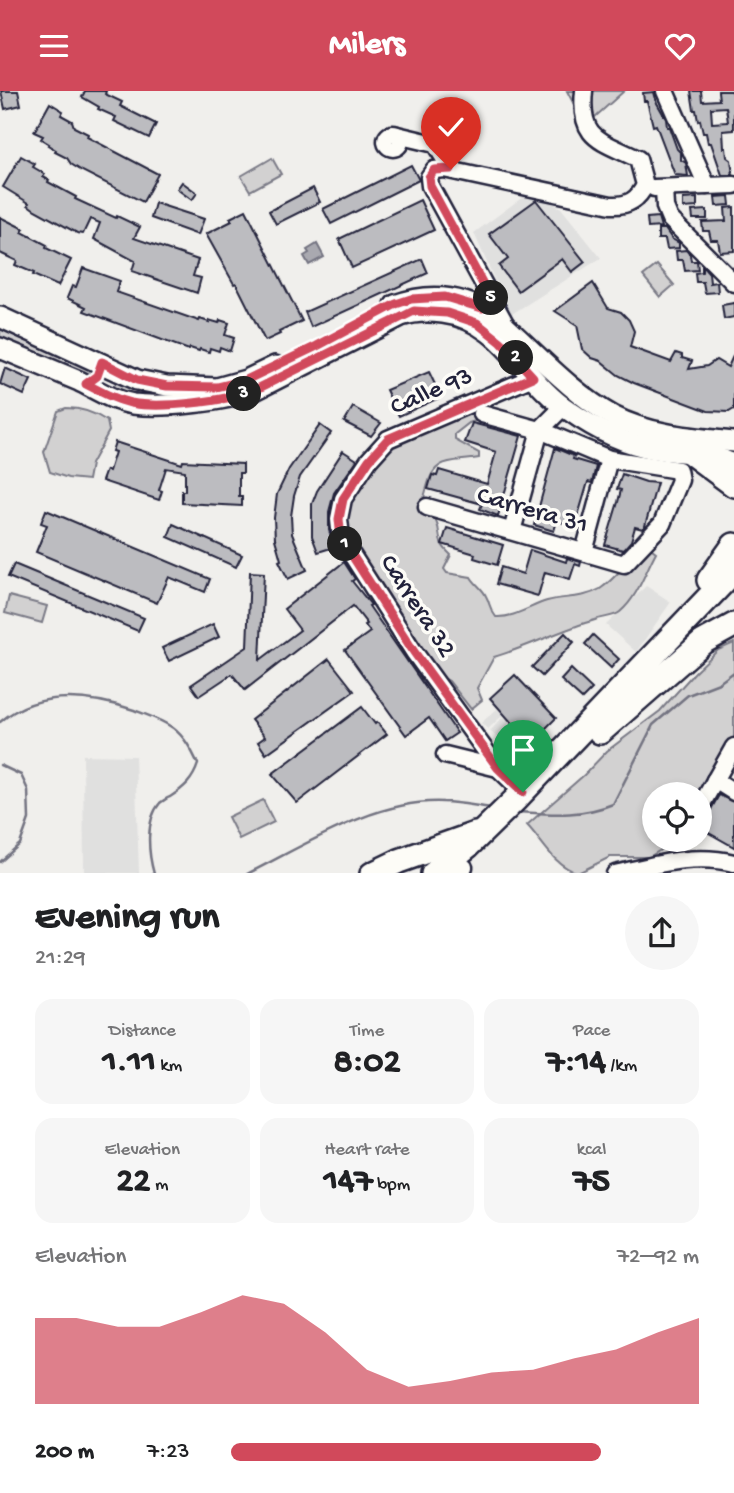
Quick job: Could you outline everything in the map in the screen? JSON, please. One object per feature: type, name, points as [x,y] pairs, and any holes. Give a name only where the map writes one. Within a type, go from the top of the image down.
[{"type":"highway","points":[[685,461],[734,485]]},
{"type":"highway","points":[[661,646],[734,545]]},
{"type":"highway","points":[[460,872],[496,826],[661,646],[734,571]]},
{"type":"highway","points":[[600,732],[734,589]]},
{"type":"highway","points":[[522,800],[704,642],[734,625]]},
{"type":"highway","points":[[372,873],[496,826]]},
{"type":"highway","points":[[433,873],[496,826]]},
{"type":"main road","points":[[0,317],[137,380],[167,386],[217,387],[246,380],[396,304],[411,299],[445,297],[487,304],[507,327],[546,363],[614,417],[658,431],[734,442]]},
{"type":"main road","points":[[0,348],[86,384],[111,398],[135,404],[218,401],[255,390],[414,311],[447,313],[477,323],[501,342],[564,407],[590,425],[629,444],[658,450],[685,461],[720,459],[734,465]]},
{"type":"main road","points":[[86,384],[97,376],[102,362]]},
{"type":"street","points":[[487,304],[464,251],[430,186],[429,177],[434,170],[448,169],[623,206],[640,195],[645,185],[638,159],[597,139],[586,126],[582,107],[584,91]]},
{"type":"street","points":[[664,91],[707,186]]},
{"type":"street","points":[[395,141],[430,142],[437,148],[448,169]]},
{"type":"street","points":[[645,185],[664,189],[733,185]]},
{"type":"street","points":[[664,189],[670,219],[734,283]]},
{"type":"street","points":[[447,247],[464,251]]},
{"type":"street","name":"Calle 93","points":[[388,439],[533,377]]},
{"type":"street","points":[[512,531],[540,430],[564,407]]},
{"type":"street","points":[[482,414],[540,430],[609,459],[685,461]]},
{"type":"street","name":"Carrera 32","points":[[388,439],[369,460],[343,499],[339,519],[341,538],[414,652],[522,800]]},
{"type":"street","points":[[584,552],[609,459]]},
{"type":"street","name":"Carrera 31","points":[[427,507],[624,564],[662,524],[685,461]]},
{"type":"street","points":[[712,785],[734,747]]},
{"type":"street","points":[[445,755],[498,768]]},
{"type":"street","points":[[715,780],[734,792]]},
{"type":"street","points":[[615,873],[680,860],[700,859],[734,863]]},
{"type":"shaded area","points":[[567,91],[624,91],[585,126]]},
{"type":"shaded area","points":[[272,158],[281,174],[250,191],[241,176]]},
{"type":"shaded area","points":[[531,191],[561,208],[601,258],[510,315],[474,233]]},
{"type":"shaded area","points":[[317,244],[324,257],[309,265],[304,256],[309,253],[307,250]]},
{"type":"shaded area","points":[[657,265],[674,285],[660,297],[643,276]]},
{"type":"shaded area","points":[[0,326],[96,370],[95,374],[90,377],[34,356],[0,338]]},
{"type":"shaded area","points":[[118,381],[174,394],[145,399],[111,389]]},
{"type":"shaded area","points":[[66,408],[88,411],[107,421],[109,431],[91,464],[88,480],[68,478],[50,472],[44,452],[58,411]]},
{"type":"shaded area","points":[[486,408],[481,419],[469,423],[455,434],[455,440],[479,453],[479,458],[453,461],[435,470],[430,477],[424,503],[436,521],[442,545],[451,555],[444,569],[447,573],[471,577],[485,593],[496,617],[516,614],[547,601],[594,592],[648,546],[656,552],[636,592],[617,614],[582,624],[494,657],[477,688],[482,700],[471,709],[449,681],[440,676],[355,551],[346,531],[345,512],[355,492],[394,441],[451,413]]},
{"type":"shaded area","points":[[646,586],[671,602],[636,652],[606,625]]},
{"type":"shaded area","points":[[9,596],[47,606],[42,623],[5,613]]},
{"type":"shaded area","points":[[734,643],[734,737],[705,782],[642,782],[642,852],[657,852],[649,857],[610,857],[578,873],[562,865],[527,825],[607,751],[660,711],[718,650]]},
{"type":"shaded area","points":[[497,709],[503,715],[488,729],[481,723]]},
{"type":"shaded area","points":[[503,717],[515,729],[501,741],[490,731]]},
{"type":"shaded area","points":[[520,728],[532,742],[516,759],[503,743],[516,732],[525,740],[517,731]]},
{"type":"shaded area","points":[[83,755],[135,756],[139,873],[84,873]]},
{"type":"shaded area","points":[[263,800],[274,822],[239,839],[228,817]]},
{"type":"building","points":[[1,91],[18,91],[21,105],[5,109]]},
{"type":"building","points":[[85,91],[106,91],[105,94],[122,102],[120,106],[156,124],[149,138],[114,121],[116,117],[98,109],[99,107],[82,97]]},
{"type":"building","points":[[691,91],[701,91],[702,101],[719,100],[718,91],[732,91],[734,130],[723,131],[724,148],[731,160],[733,175],[722,175],[711,143],[708,143],[694,110]],"holes":[[[726,107],[728,122],[712,123],[711,108]]]},
{"type":"building","points":[[654,92],[667,127],[681,153],[681,160],[686,163],[688,176],[675,175],[656,125],[653,126],[643,93]]},
{"type":"building","points":[[50,103],[63,111],[61,115],[72,121],[74,127],[88,134],[87,137],[158,174],[143,202],[71,164],[41,139],[43,136],[34,132]]},
{"type":"building","points":[[21,156],[35,164],[33,167],[45,174],[43,177],[49,180],[48,182],[76,197],[75,199],[140,227],[134,238],[198,260],[193,276],[201,278],[197,293],[132,271],[135,261],[94,239],[100,223],[90,219],[83,234],[77,233],[35,210],[29,203],[3,187]]},
{"type":"building","points":[[411,165],[419,180],[331,224],[323,209]]},
{"type":"building","points":[[182,182],[197,193],[192,200],[177,189]]},
{"type":"building","points":[[313,188],[320,202],[276,224],[269,211]]},
{"type":"building","points":[[729,196],[730,205],[716,206],[715,197]]},
{"type":"building","points":[[697,198],[697,207],[683,208],[683,199]]},
{"type":"building","points":[[420,200],[434,230],[352,268],[339,239]]},
{"type":"building","points":[[536,200],[585,262],[572,272],[562,259],[518,291],[499,266],[508,259],[489,234]]},
{"type":"building","points":[[155,203],[204,219],[198,235],[151,218]]},
{"type":"building","points":[[734,207],[734,251],[720,252],[718,240],[711,240],[709,231],[703,231],[702,222],[726,221],[725,208]]},
{"type":"building","points":[[246,210],[302,321],[265,341],[236,283],[234,284],[206,234],[232,221],[230,218]]},
{"type":"building","points":[[707,210],[707,219],[693,219],[692,211]]},
{"type":"building","points":[[0,217],[24,229],[22,232],[47,245],[46,248],[71,260],[58,286],[15,265],[17,261],[0,253]]},
{"type":"building","points":[[658,217],[661,227],[648,228],[647,218]]},
{"type":"building","points":[[658,229],[665,229],[672,239],[679,243],[679,248],[667,249],[665,239],[658,239]]},
{"type":"building","points":[[686,250],[691,261],[697,261],[698,270],[685,271],[683,260],[677,260],[676,251]]},
{"type":"building","points":[[422,259],[428,273],[311,327],[305,312]]},
{"type":"building","points":[[702,265],[709,273],[710,283],[717,282],[718,292],[705,293],[703,282],[696,282],[695,273],[702,272]]},
{"type":"building","points":[[83,268],[120,281],[116,292],[199,321],[219,323],[220,320],[229,323],[225,335],[234,338],[230,351],[220,347],[219,351],[210,348],[209,352],[189,350],[84,311],[86,307],[67,298],[72,286],[76,287]]},
{"type":"building","points":[[593,283],[608,308],[621,312],[629,320],[634,331],[630,347],[671,362],[676,353],[682,355],[682,358],[692,361],[689,369],[707,366],[716,360],[728,367],[734,354],[734,409],[729,412],[708,411],[634,383],[592,358],[582,349],[577,325],[555,311]]},
{"type":"building","points":[[734,303],[734,317],[724,319],[722,305]]},
{"type":"building","points":[[5,368],[31,380],[24,395],[0,384]]},
{"type":"building","points":[[429,372],[441,397],[399,416],[386,390]]},
{"type":"building","points":[[353,407],[381,423],[371,436],[344,422]]},
{"type":"building","points":[[472,423],[521,436],[498,516],[480,509],[482,504],[428,489],[432,475],[437,476],[439,470],[487,484],[496,452],[465,442]]},
{"type":"building","points":[[320,425],[331,433],[300,477],[291,516],[292,534],[307,570],[288,579],[279,561],[281,560],[275,539],[277,494],[289,469]]},
{"type":"building","points":[[115,442],[182,464],[183,461],[243,464],[243,473],[239,473],[242,506],[182,503],[185,471],[166,468],[159,490],[162,491],[159,500],[102,481],[106,470],[109,471]]},
{"type":"building","points":[[555,448],[574,456],[573,459],[596,466],[592,483],[588,482],[575,526],[557,521],[554,531],[534,525]]},
{"type":"building","points":[[343,451],[357,460],[334,493],[329,512],[329,530],[334,547],[318,552],[312,536],[312,504],[317,491]]},
{"type":"building","points":[[622,474],[657,483],[645,526],[643,529],[635,527],[631,541],[623,550],[605,545],[621,490],[617,489]]},
{"type":"building","points":[[46,510],[210,579],[205,592],[169,577],[157,603],[36,552],[47,525],[41,523]]},
{"type":"building","points":[[173,524],[242,555],[236,567],[168,537]]},
{"type":"building","points":[[447,528],[503,545],[497,565],[474,558],[475,554],[442,544]]},
{"type":"building","points":[[530,550],[566,562],[567,558],[581,562],[580,566],[575,564],[570,579],[545,572],[538,596],[496,584],[501,567],[523,574]]},
{"type":"building","points":[[344,562],[355,579],[352,581],[457,733],[445,741],[429,718],[406,735],[345,650],[370,632],[353,606],[245,690],[232,674],[199,696],[191,685],[247,647],[250,572],[264,573],[260,660],[300,630],[284,609]]},
{"type":"building","points":[[14,564],[144,618],[138,631],[8,577]]},
{"type":"building","points":[[213,624],[219,637],[169,661],[162,648]]},
{"type":"building","points":[[565,633],[574,642],[542,676],[532,667]]},
{"type":"building","points":[[593,635],[619,659],[611,668],[585,644]]},
{"type":"building","points":[[329,659],[354,691],[266,754],[258,742],[265,737],[251,720]]},
{"type":"building","points":[[571,669],[592,689],[582,699],[561,680]]},
{"type":"building","points":[[515,675],[556,718],[533,741],[520,727],[517,729],[490,698]]},
{"type":"building","points":[[362,707],[387,734],[297,803],[272,774]]},
{"type":"building","points":[[719,795],[734,802],[734,847],[712,835],[712,808]]},
{"type":"waterway","points":[[518,812],[578,813],[613,804],[653,725],[688,695],[719,683],[734,672]]},
{"type":"waterway","points":[[0,722],[31,704],[64,698],[117,705],[173,728],[188,745],[198,764],[187,783],[160,803],[155,810],[150,827],[149,847],[154,873]]},
{"type":"waterway","points":[[0,765],[21,775],[28,790],[29,819],[20,844],[0,862]]},
{"type":"waterway","points":[[249,873],[342,826],[392,808],[443,802],[491,808]]},
{"type":"route","points":[[451,169],[434,170],[429,177],[430,186],[491,299],[482,308],[445,297],[411,299],[231,385],[167,386],[137,380],[102,362],[97,376],[86,384],[111,398],[135,404],[235,398],[414,311],[464,317],[489,331],[501,342],[533,377],[388,439],[369,460],[343,499],[339,519],[341,538],[414,652],[498,768],[523,792]]}]
